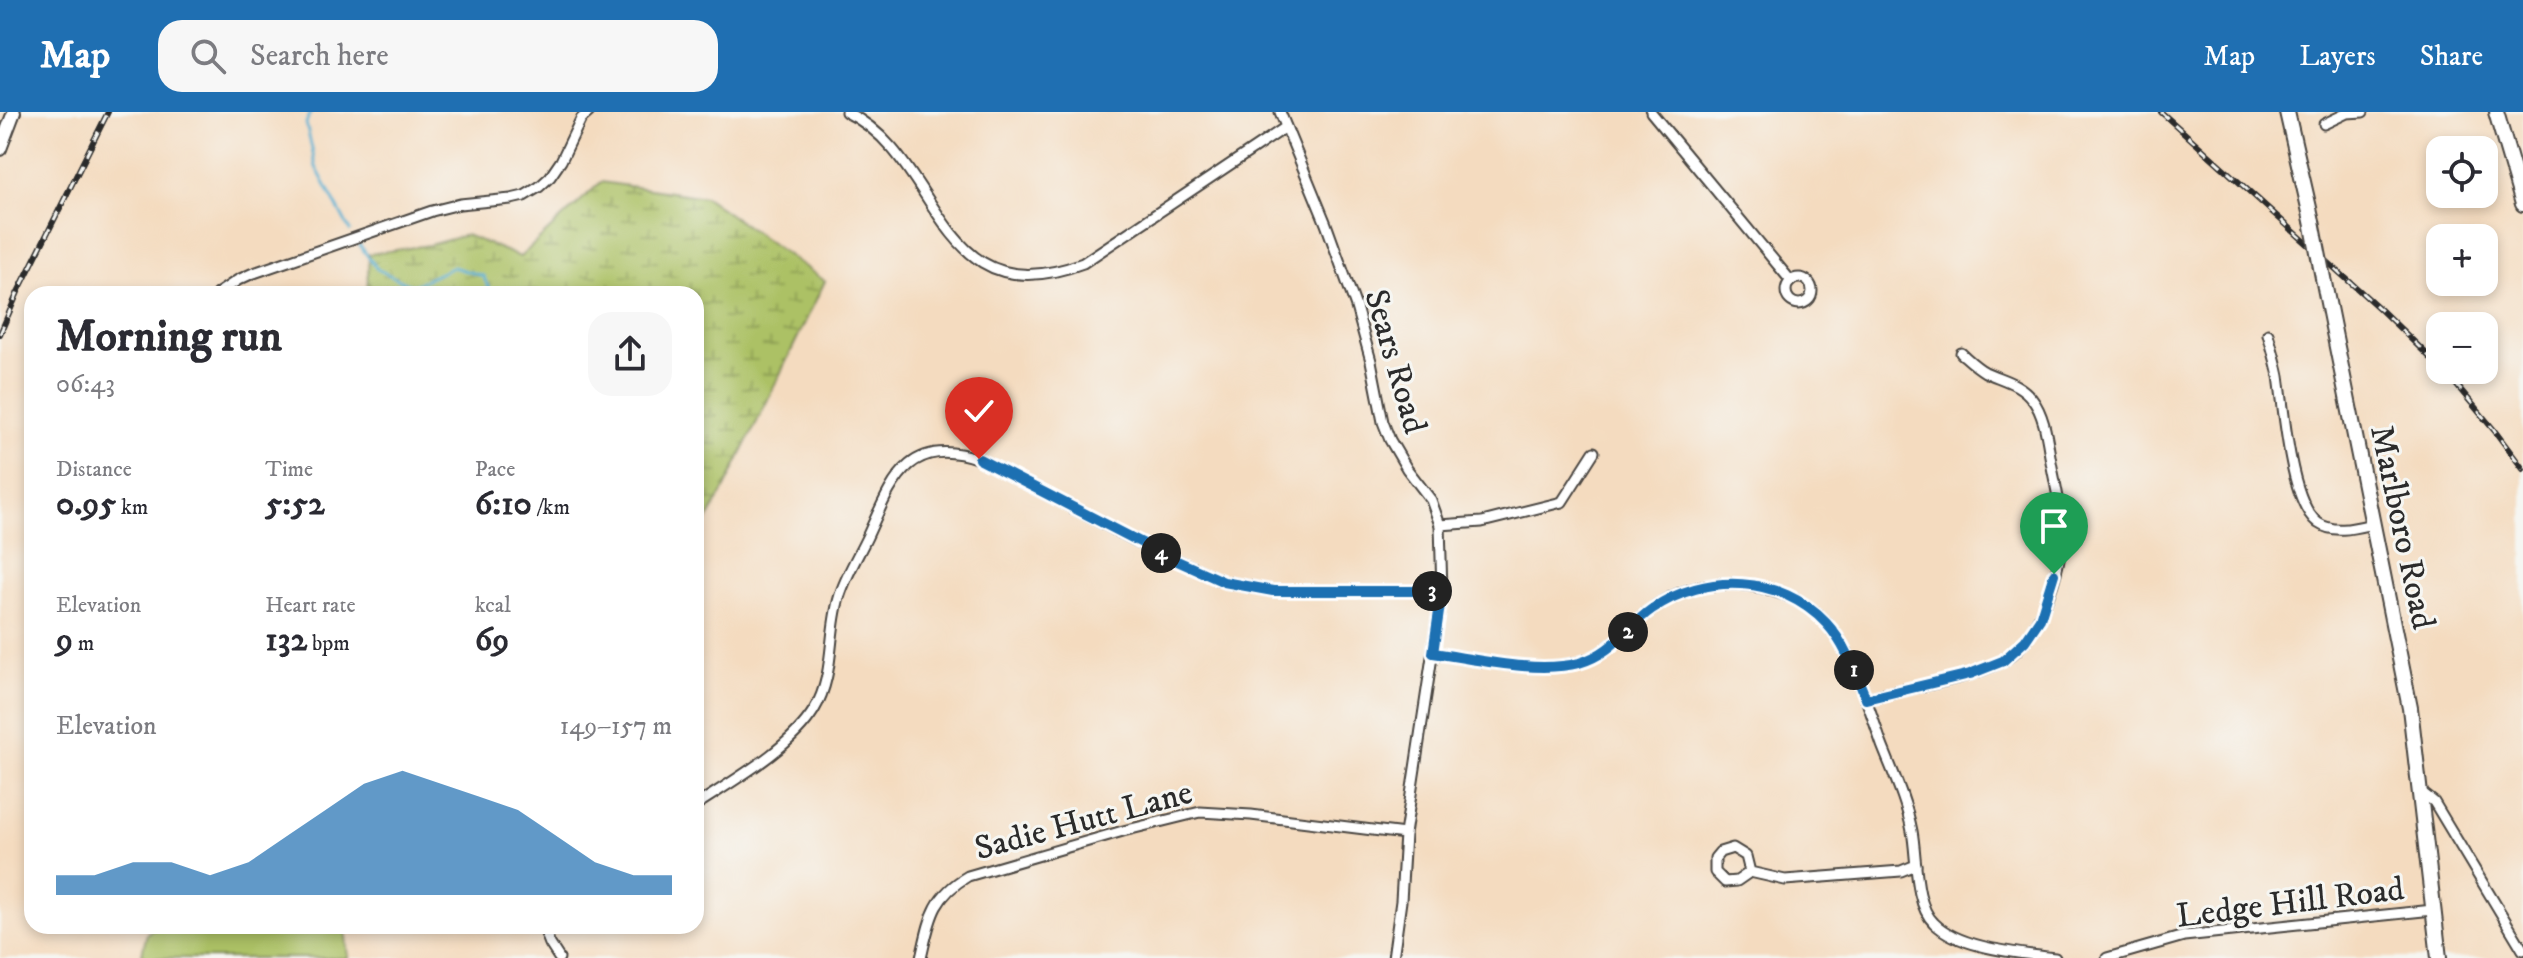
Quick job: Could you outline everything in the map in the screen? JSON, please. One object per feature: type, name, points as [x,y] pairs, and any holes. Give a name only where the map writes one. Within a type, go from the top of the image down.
[{"type":"main road","name":"Marlboro Road","points":[[2287,112],[2312,221],[2410,708],[2439,958]]},
{"type":"main road","points":[[2496,112],[2523,204]]},
{"type":"street","points":[[0,149],[14,112]]},
{"type":"street","points":[[229,286],[251,274],[432,211],[460,204],[524,196],[550,177],[581,119],[589,112]]},
{"type":"street","points":[[846,112],[888,145],[962,248],[991,267],[1023,275],[1050,274],[1083,263],[1286,127]]},
{"type":"street","name":"Sears Road","points":[[1280,112],[1356,307],[1390,440],[1431,500],[1440,525],[1442,591],[1405,834],[1401,901],[1393,958]]},
{"type":"street","points":[[1651,112],[1791,281]]},
{"type":"street","points":[[2324,124],[2347,113],[2363,112]]},
{"type":"street","points":[[2268,334],[2275,357],[2289,450],[2308,509],[2317,522],[2331,528],[2351,529],[2372,524]]},
{"type":"street","points":[[1866,699],[1970,674],[2003,661],[2025,641],[2040,619],[2054,574],[2062,529],[2040,413],[2033,399],[2022,389],[1984,371],[1961,353]]},
{"type":"street","points":[[704,799],[790,738],[814,709],[830,667],[839,596],[895,478],[912,463],[930,454],[950,451],[979,459],[1164,555],[1224,582],[1273,591],[1442,591]]},
{"type":"street","points":[[1440,525],[1482,522],[1562,502],[1594,452]]},
{"type":"street","points":[[1433,653],[1514,664],[1575,664],[1593,658],[1622,638],[1651,610],[1678,594],[1715,585],[1750,583],[1780,593],[1811,609],[1828,625],[1858,678],[1903,796],[1912,830],[1924,911],[1934,924],[1947,933],[1973,943],[2055,958]]},
{"type":"street","points":[[2420,791],[2434,802],[2523,950]]},
{"type":"street","name":"Sadie Hutt Lane","points":[[921,958],[939,899],[968,876],[1180,815],[1220,812],[1405,834]]},
{"type":"street","points":[[1750,872],[1785,880],[1901,871],[1916,865]]},
{"type":"street","name":"Ledge Hill Road","points":[[2107,958],[2184,936],[2433,910]]},
{"type":"street","points":[[546,934],[559,958]]},
{"type":"green space","points":[[601,182],[705,197],[825,281],[704,526],[704,286],[367,286],[369,254],[429,245],[466,235],[520,257]]},
{"type":"green space","points":[[147,934],[346,934],[348,958],[141,958]]},
{"type":"waterway","points":[[311,112],[306,123],[316,167],[350,231]]},
{"type":"waterway","points":[[359,244],[377,269],[412,286]]},
{"type":"waterway","points":[[412,286],[453,267],[483,276],[488,286]]},
{"type":"railway","points":[[0,334],[108,112]]},
{"type":"railway","points":[[2161,112],[2426,353]]},
{"type":"railway","points":[[2456,384],[2523,469]]},
{"type":"route","points":[[979,459],[1144,545],[1224,582],[1273,591],[1442,591],[1433,653],[1514,664],[1575,664],[1593,658],[1622,638],[1651,610],[1678,594],[1695,588],[1750,583],[1780,593],[1811,609],[1828,625],[1858,678],[1866,699],[1970,674],[2003,661],[2025,641],[2040,619],[2054,574]]}]
